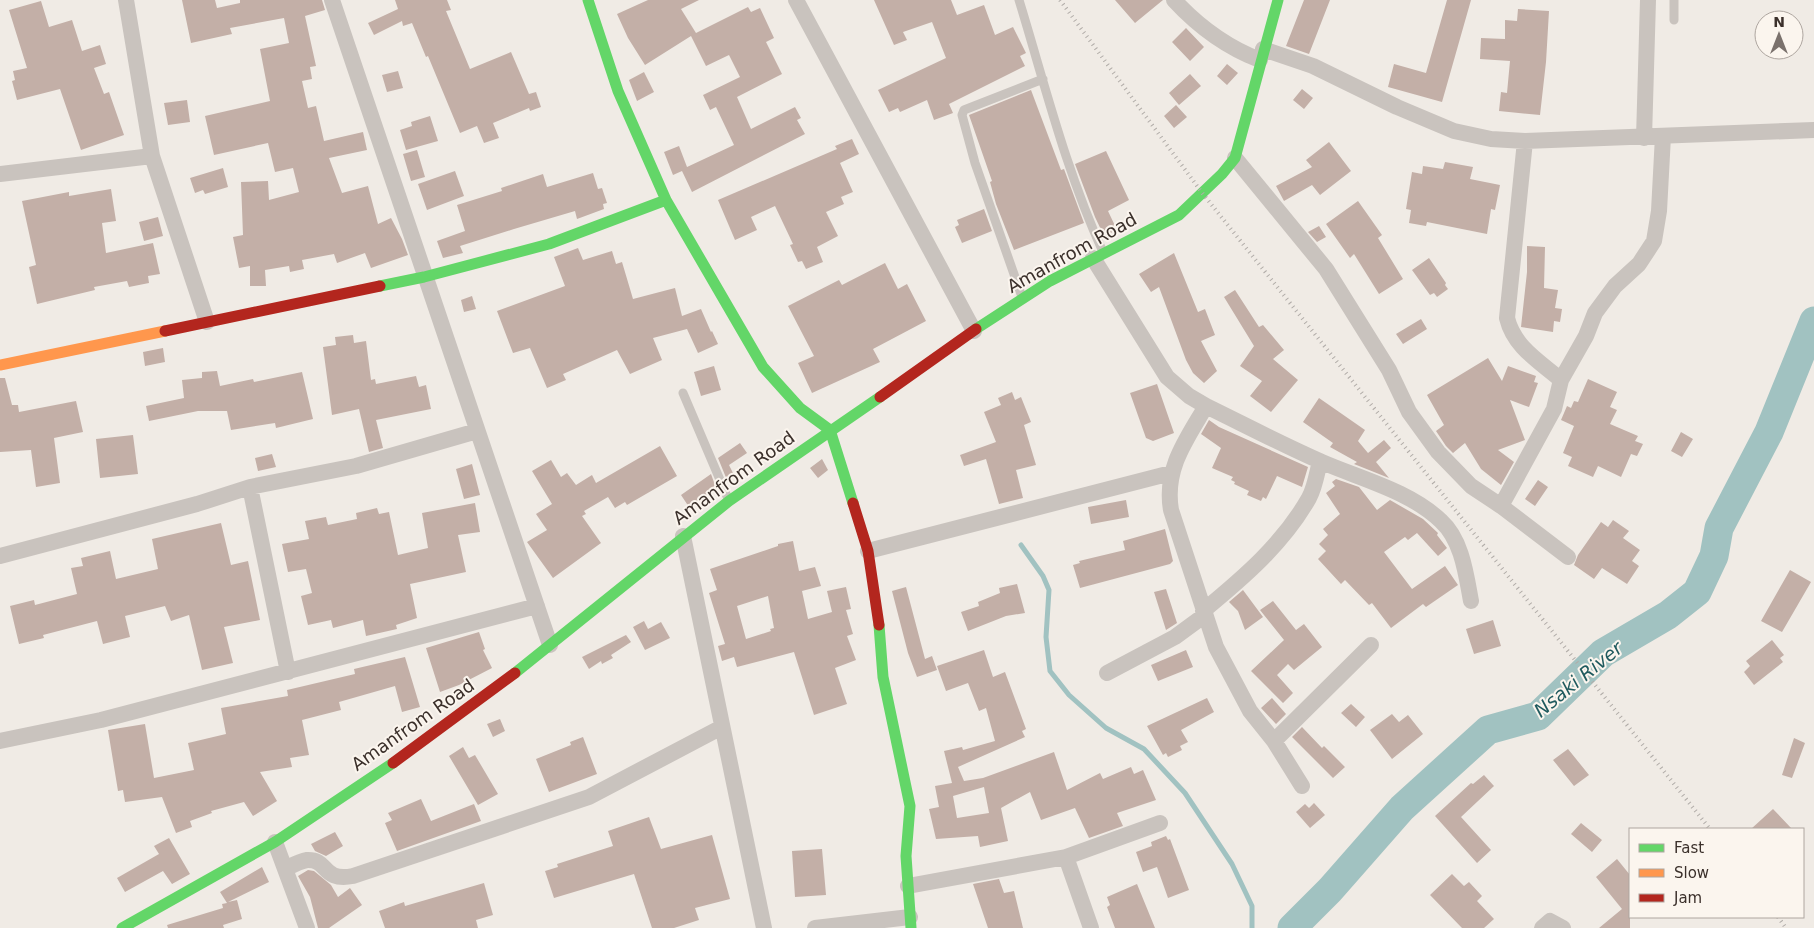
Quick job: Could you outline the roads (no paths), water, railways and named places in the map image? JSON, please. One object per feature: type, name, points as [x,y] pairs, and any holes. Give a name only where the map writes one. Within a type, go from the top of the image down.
[{"type":"street","points":[[126,0],[152,156],[207,322]]},
{"type":"street","points":[[332,0],[550,645]]},
{"type":"street","points":[[588,0],[618,91],[666,200],[762,367],[800,408],[830,430],[868,551],[877,600],[883,677],[910,806],[906,856],[911,922],[815,928]]},
{"type":"street","points":[[796,0],[974,331]]},
{"type":"street","points":[[1174,0],[1190,18],[1236,50],[1313,66],[1397,107],[1454,131],[1491,139],[1525,141],[1644,138],[1814,130]]},
{"type":"street","name":"Amanfrom Road","points":[[122,928],[275,842],[418,746],[550,645],[683,536],[729,501],[767,477],[830,430],[974,331],[1050,280],[1179,215],[1222,174],[1235,158],[1278,0]]},
{"type":"street","points":[[1644,138],[1648,0]]},
{"type":"street","points":[[1501,506],[1554,409],[1561,380],[1586,336],[1595,313],[1614,286],[1639,264],[1654,241],[1659,211],[1663,136]]},
{"type":"street","points":[[1525,141],[1506,318],[1510,331],[1519,345],[1561,380]]},
{"type":"street","points":[[0,174],[152,156]]},
{"type":"street","points":[[1235,158],[1326,269],[1389,370],[1409,412],[1438,452],[1471,486],[1501,506],[1568,557]]},
{"type":"street","points":[[0,365],[424,276],[549,244],[666,200]]},
{"type":"street","points":[[1098,255],[1167,377],[1189,396],[1206,406],[1320,461],[1398,493],[1442,521],[1452,536],[1463,561],[1471,601]]},
{"type":"street","points":[[1206,406],[1180,450],[1171,473],[1168,492],[1171,510],[1216,647],[1250,711],[1274,741],[1302,786]]},
{"type":"street","points":[[0,556],[197,504],[250,487],[356,466],[477,431]]},
{"type":"street","points":[[1107,673],[1176,637],[1254,569],[1293,522],[1310,496],[1320,461]]},
{"type":"street","points":[[868,551],[1171,473]]},
{"type":"street","points":[[250,487],[288,672]]},
{"type":"street","points":[[683,536],[764,928]]},
{"type":"street","points":[[0,741],[101,720],[537,606]]},
{"type":"street","points":[[1274,741],[1371,645]]},
{"type":"street","points":[[285,869],[307,860],[321,864],[330,875],[342,878],[353,876],[589,798],[722,727]]},
{"type":"street","points":[[908,886],[1066,857],[1160,823]]},
{"type":"street","points":[[275,842],[307,928]]},
{"type":"street","points":[[1066,857],[1091,928]]},
{"type":"street","points":[[1542,928],[1550,921],[1563,928]]},
{"type":"lane","points":[[1019,0],[1070,171],[1098,255]]},
{"type":"lane","points":[[1674,0],[1674,20]]},
{"type":"lane","points":[[1023,299],[975,163],[962,115],[964,110],[1043,79]]},
{"type":"lane","points":[[683,393],[704,447],[729,501]]},
{"type":"waterway","name":"Nsaki River","points":[[1292,928],[1330,890],[1402,808],[1488,730],[1538,716],[1603,653],[1668,615],[1697,592],[1714,556],[1719,528],[1769,432],[1814,321]]},
{"type":"waterway","points":[[1800,361],[1814,356]]},
{"type":"waterway","points":[[1021,545],[1043,576],[1049,590],[1046,637],[1050,671],[1069,695],[1106,728],[1144,749],[1185,793],[1232,864],[1252,906],[1252,928]]},
{"type":"railway","points":[[1060,0],[1203,194],[1709,828]]},
{"type":"railway","points":[[1779,918],[1786,928]]}]
